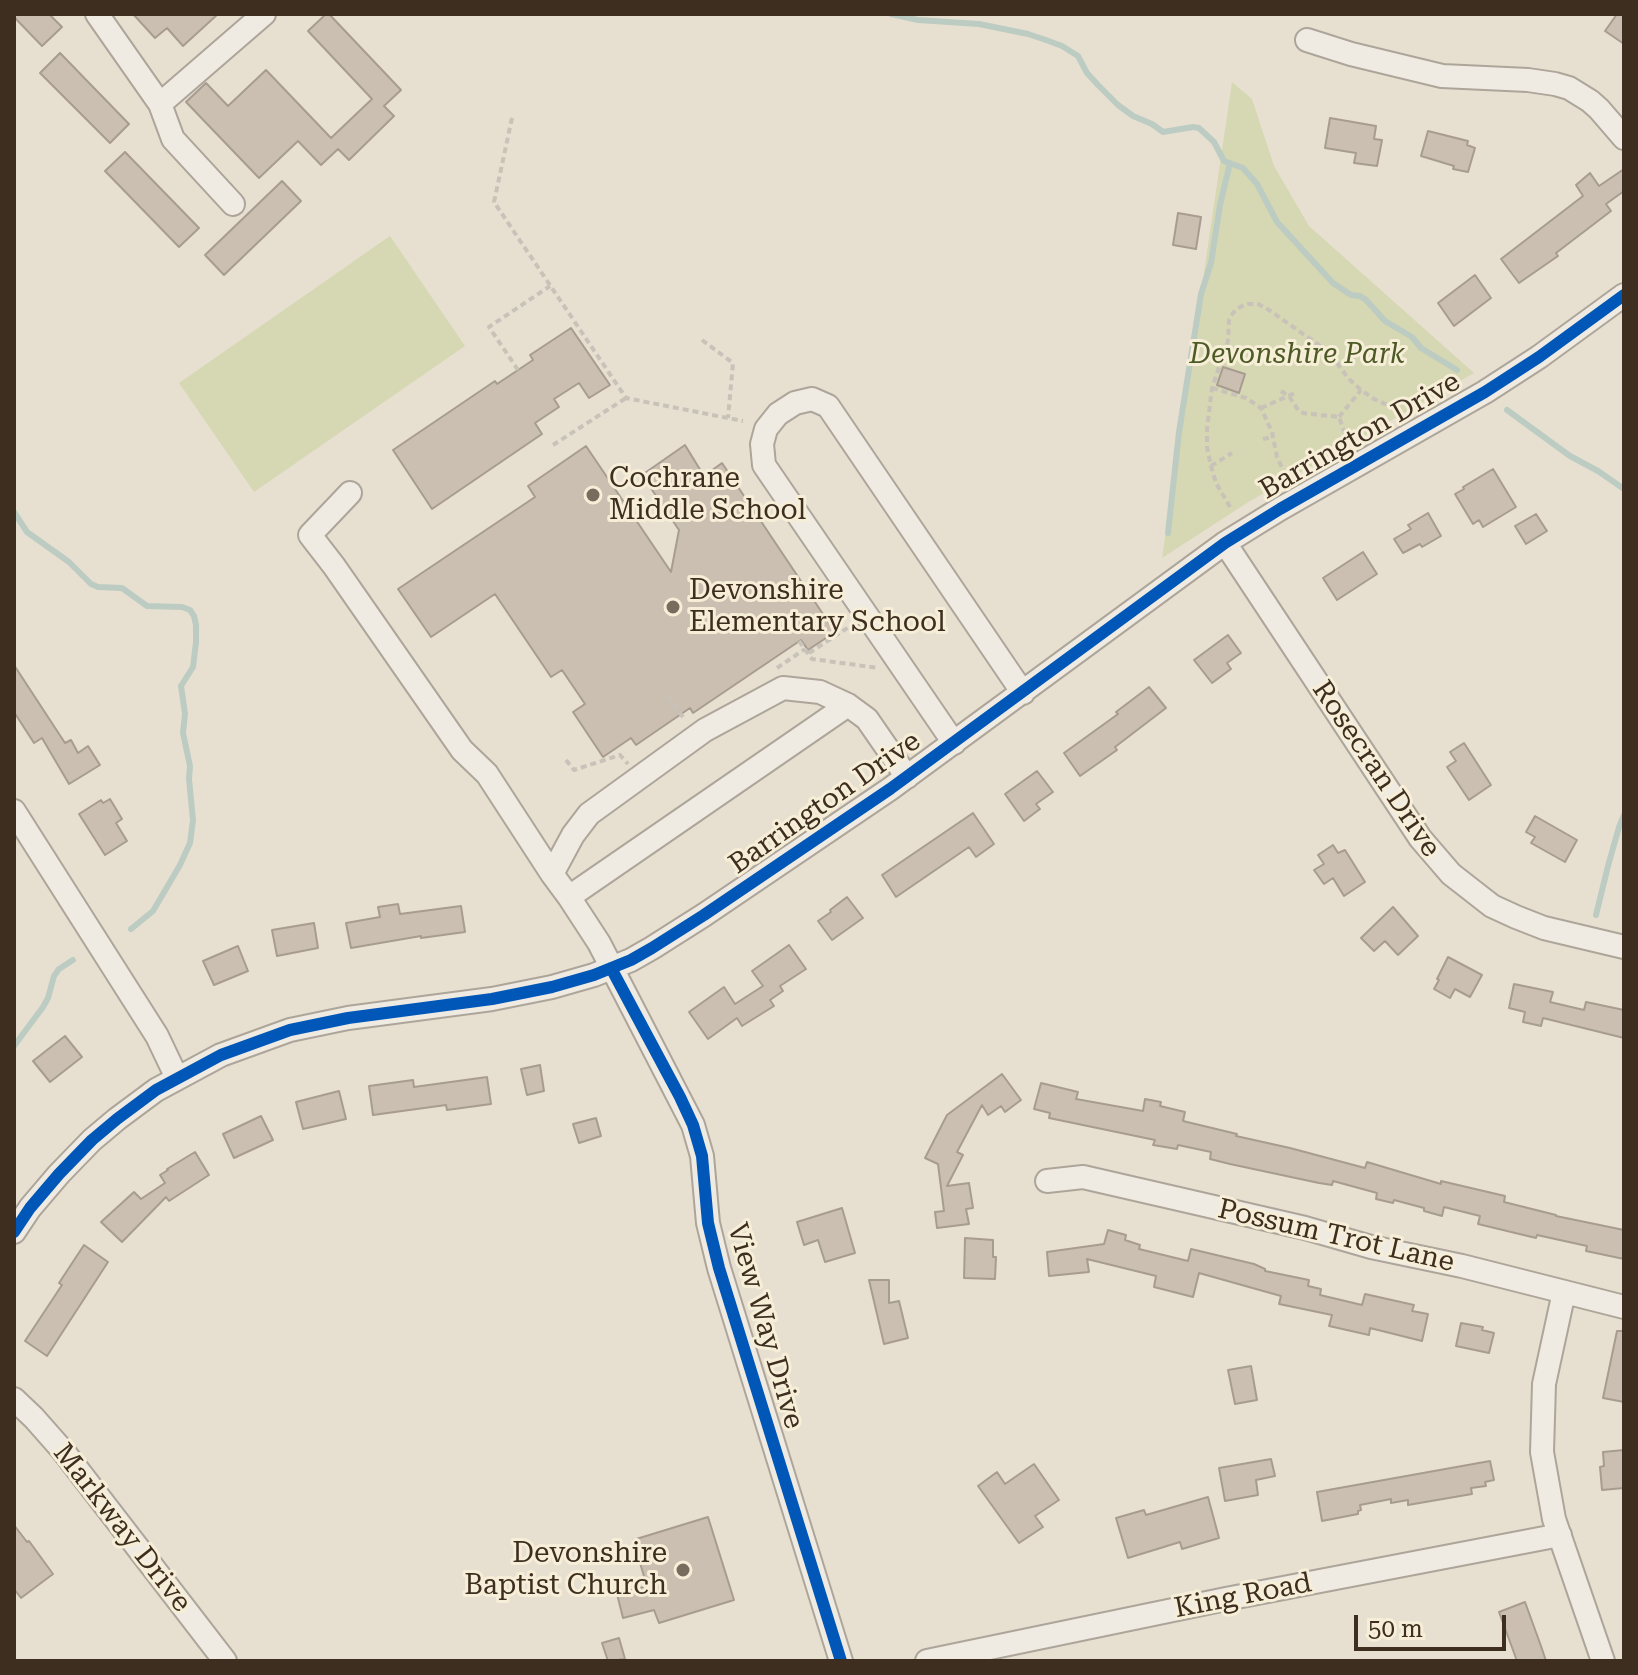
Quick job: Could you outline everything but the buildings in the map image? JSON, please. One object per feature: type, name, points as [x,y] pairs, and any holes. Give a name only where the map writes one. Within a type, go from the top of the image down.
[{"type":"street","points":[[97,14],[160,104],[173,139],[233,204]]},
{"type":"street","points":[[160,104],[264,14]]},
{"type":"street","points":[[1307,40],[1442,76],[1528,80],[1569,88],[1599,109],[1624,138]]},
{"type":"street","name":"Barrington Drive","points":[[14,1232],[30,1208],[92,1140],[156,1090],[221,1055],[290,1030],[348,1018],[492,999],[552,987],[611,968],[642,954],[907,777],[1225,543],[1485,392],[1624,295]]},
{"type":"street","points":[[954,743],[764,465],[762,444],[766,429],[778,414],[795,403],[812,399],[828,406],[1023,693]]},
{"type":"street","name":"View Way Drive","points":[[350,493],[310,535],[462,750],[487,774],[599,943],[693,1125],[702,1156],[708,1223],[719,1268],[841,1661]]},
{"type":"street","name":"Rosecran Drive","points":[[1225,543],[1420,838],[1451,874],[1492,906],[1516,917],[1544,928],[1624,947]]},
{"type":"street","points":[[552,874],[573,835],[589,814],[705,730],[783,688],[820,692],[848,705],[867,719],[907,777]]},
{"type":"street","points":[[569,897],[848,705]]},
{"type":"street","points":[[14,811],[157,1036],[177,1078]]},
{"type":"street","name":"Possum Trot Lane","points":[[1047,1181],[1083,1177],[1624,1307]]},
{"type":"street","points":[[1564,1292],[1544,1384],[1542,1435],[1548,1490],[1560,1535],[1603,1661]]},
{"type":"street","name":"Markway Drive","points":[[14,1399],[64,1452],[225,1661]]},
{"type":"street","name":"King Road","points":[[927,1661],[1226,1599],[1560,1535]]},
{"type":"path","points":[[512,118],[494,202],[626,398]]},
{"type":"path","points":[[518,370],[489,327],[550,286]]},
{"type":"path","points":[[1230,507],[1216,483],[1207,447],[1207,429],[1212,388],[1228,341],[1229,320],[1240,307],[1258,304],[1266,308],[1320,344],[1361,390],[1399,410]]},
{"type":"path","points":[[702,340],[733,363],[728,418]]},
{"type":"path","points":[[1212,388],[1246,398],[1261,408],[1285,474]]},
{"type":"path","points":[[1339,417],[1361,390]]},
{"type":"path","points":[[1281,391],[1303,413],[1339,417]]},
{"type":"path","points":[[1261,408],[1295,393]]},
{"type":"path","points":[[553,445],[626,398],[743,421]]},
{"type":"path","points":[[1339,417],[1347,439]]},
{"type":"path","points":[[1263,439],[1272,437]]},
{"type":"path","points":[[1211,466],[1232,453]]},
{"type":"path","points":[[808,653],[848,628]]},
{"type":"path","points":[[799,641],[812,659],[889,669]]},
{"type":"path","points":[[668,696],[689,726]]},
{"type":"path","points":[[566,760],[574,770],[620,755],[629,766]]},
{"type":"green space","name":"Devonshire Park","points":[[1232,82],[1252,99],[1274,166],[1309,226],[1474,373],[1250,501],[1162,558]]},
{"type":"green space","points":[[390,236],[465,346],[254,492],[179,383]]},
{"type":"waterway","points":[[891,14],[918,20],[979,24],[1046,40],[1078,56],[1087,73],[1133,116],[1163,132],[1199,128],[1214,142],[1224,161],[1243,168],[1257,184],[1277,222],[1333,283],[1351,295],[1366,300],[1385,321],[1457,370]]},
{"type":"waterway","points":[[1168,533],[1179,432],[1201,294],[1211,263],[1230,163]]},
{"type":"waterway","points":[[1507,410],[1570,456],[1624,489]]},
{"type":"waterway","points":[[14,512],[27,532],[69,562],[91,584],[122,588],[147,606],[182,607],[194,616],[196,642],[193,667],[181,686],[185,714],[183,733],[190,766],[193,820],[190,843],[153,911],[131,929]]},
{"type":"waterway","points":[[1596,915],[1624,815]]},
{"type":"waterway","points":[[14,1046],[43,1007],[54,976],[73,960]]},
{"type":"cycle path","points":[[14,1232],[30,1208],[92,1140],[156,1090],[221,1055],[290,1030],[348,1018],[492,999],[552,987],[594,975],[652,948],[890,789],[1225,543],[1485,392],[1624,295]]},
{"type":"cycle path","points":[[611,968],[693,1125],[702,1156],[708,1223],[719,1268],[841,1661]]},
{"type":"place","name":"Cochrane Middle School","points":[[593,495]]},
{"type":"place","name":"Devonshire Elementary School","points":[[673,607]]},
{"type":"place","name":"Devonshire Baptist Church","points":[[683,1570]]}]
